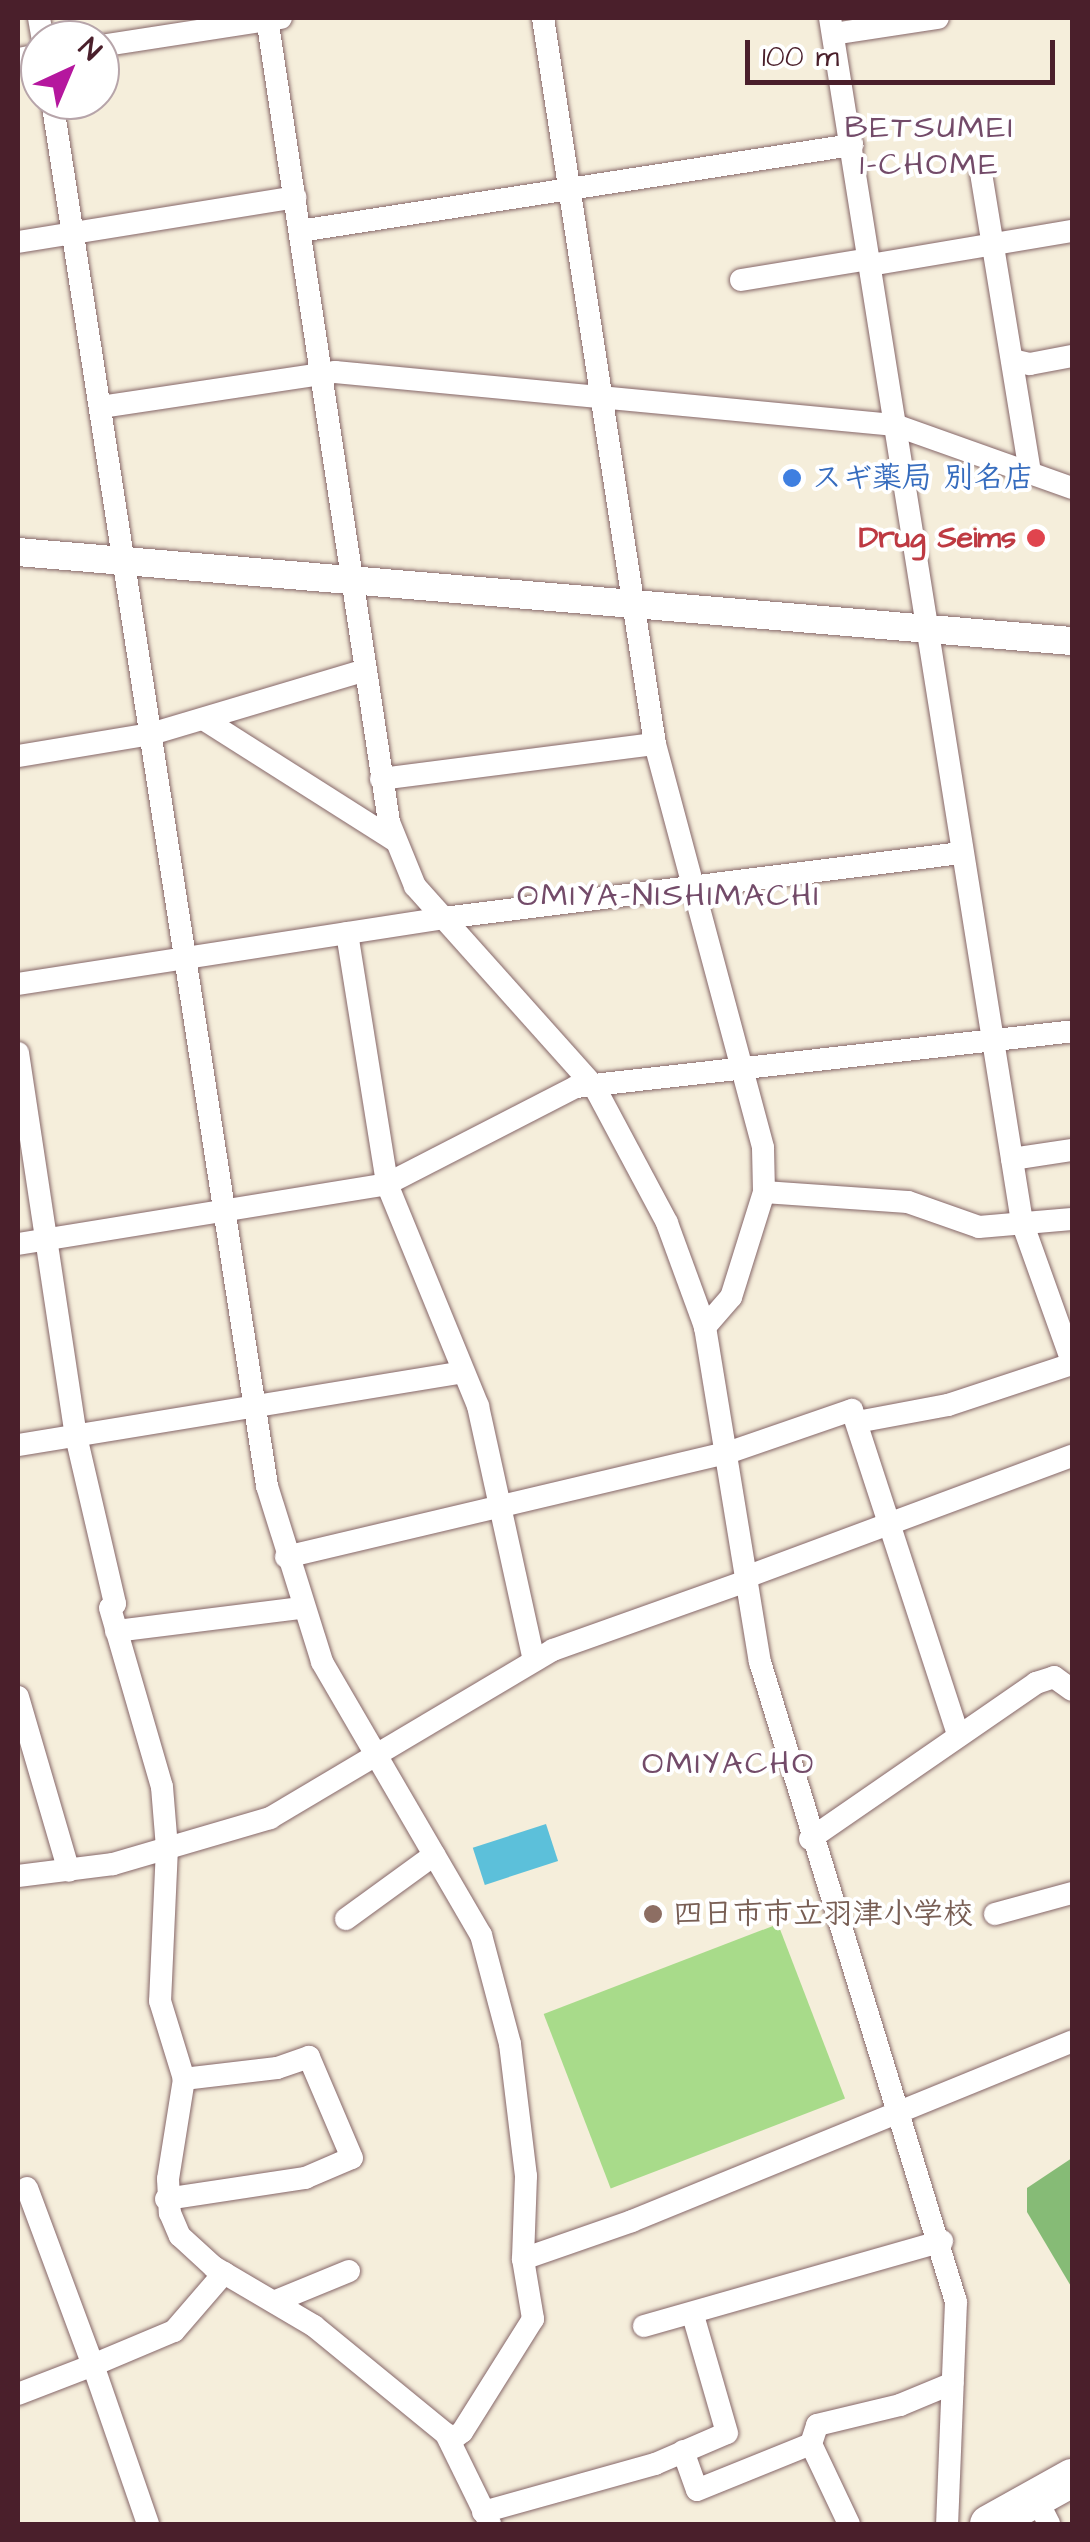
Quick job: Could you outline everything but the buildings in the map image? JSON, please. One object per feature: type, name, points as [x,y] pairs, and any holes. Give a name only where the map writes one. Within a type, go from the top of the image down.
[{"type":"main road","points":[[989,2524],[1043,2513],[1072,2478]]},
{"type":"street","points":[[120,43],[272,18],[381,779],[394,840],[415,886],[594,1086],[667,1223],[705,1327],[760,1662],[810,1838],[902,2107],[956,2302],[948,2524]]},
{"type":"street","points":[[543,18],[656,744],[763,1148],[764,1192],[731,1298],[705,1327]]},
{"type":"street","points":[[857,1422],[948,1405],[1072,1363],[1022,1222],[832,26],[938,18]]},
{"type":"street","points":[[55,120],[254,1406],[286,1557],[301,1608],[371,1754],[481,1935],[496,1982],[526,2176],[523,2260],[532,2320],[462,2432],[450,2441]]},
{"type":"street","points":[[300,231],[852,145]]},
{"type":"street","points":[[981,173],[1030,473]]},
{"type":"street","points":[[18,242],[295,197]]},
{"type":"street","points":[[741,280],[1072,231]]},
{"type":"street","points":[[1012,360],[1030,364],[1072,356]]},
{"type":"street","points":[[101,407],[322,373],[895,425],[1072,488]]},
{"type":"street","points":[[18,552],[1072,641]]},
{"type":"street","points":[[18,756],[151,734],[366,670]]},
{"type":"street","points":[[204,720],[394,840]]},
{"type":"street","points":[[381,779],[656,744]]},
{"type":"street","points":[[18,984],[444,918],[961,853]]},
{"type":"street","points":[[347,932],[387,1184],[463,1372],[503,1510],[534,1660]]},
{"type":"street","points":[[18,1244],[387,1184],[576,1087],[994,1043],[1072,1031]]},
{"type":"street","points":[[18,1053],[76,1436],[116,1632],[162,1788],[167,1848],[160,2001],[184,2079],[166,2199],[180,2236],[224,2272],[276,2301],[450,2441],[487,2521],[726,2434],[693,2315]]},
{"type":"street","points":[[1012,1159],[1072,1150]]},
{"type":"street","points":[[764,1192],[908,1202],[980,1227],[1072,1218]]},
{"type":"street","points":[[18,1444],[463,1372]]},
{"type":"street","points":[[286,1557],[503,1510],[728,1453],[852,1410],[958,1734]]},
{"type":"street","points":[[18,1876],[70,1871],[270,1818],[371,1754],[534,1660],[1072,1456]]},
{"type":"street","points":[[116,1632],[301,1608]]},
{"type":"street","points":[[810,1838],[1045,1678],[1072,1690]]},
{"type":"street","points":[[18,1698],[70,1871]]},
{"type":"street","points":[[346,1919],[434,1855]]},
{"type":"street","points":[[995,1914],[1072,1893]]},
{"type":"street","points":[[523,2260],[632,2221],[1072,2040]]},
{"type":"street","points":[[166,2199],[305,2178],[352,2158],[309,2057],[277,2068],[184,2079]]},
{"type":"street","points":[[27,2188],[148,2524]]},
{"type":"street","points":[[644,2326],[942,2241]]},
{"type":"street","points":[[18,2394],[174,2331],[224,2272]]},
{"type":"street","points":[[276,2301],[349,2272]]},
{"type":"street","points":[[849,2524],[812,2444],[817,2425],[900,2405],[954,2383]]},
{"type":"street","points":[[683,2452],[697,2490],[812,2444]]},
{"type":"green space","points":[[778,1924],[845,2099],[611,2189],[544,2014]]},
{"type":"green space","points":[[1072,2158],[1072,2288],[1027,2212],[1027,2188]]},
{"type":"water","points":[[546,1824],[558,1861],[485,1885],[473,1848]]},
{"type":"place","name":"スギ薬局 別名店","points":[[792,478]]},
{"type":"place","name":"Drug Seims","points":[[1036,538]]},
{"type":"place","name":"四日市市立羽津小学校","points":[[653,1914]]},
{"type":"district","name":"BETSUMEI 1-CHOME","points":[[930,148]]},
{"type":"district","name":"OMIYA-NISHIMACHI","points":[[669,896]]},
{"type":"district","name":"OMIYACHO","points":[[729,1764]]}]
